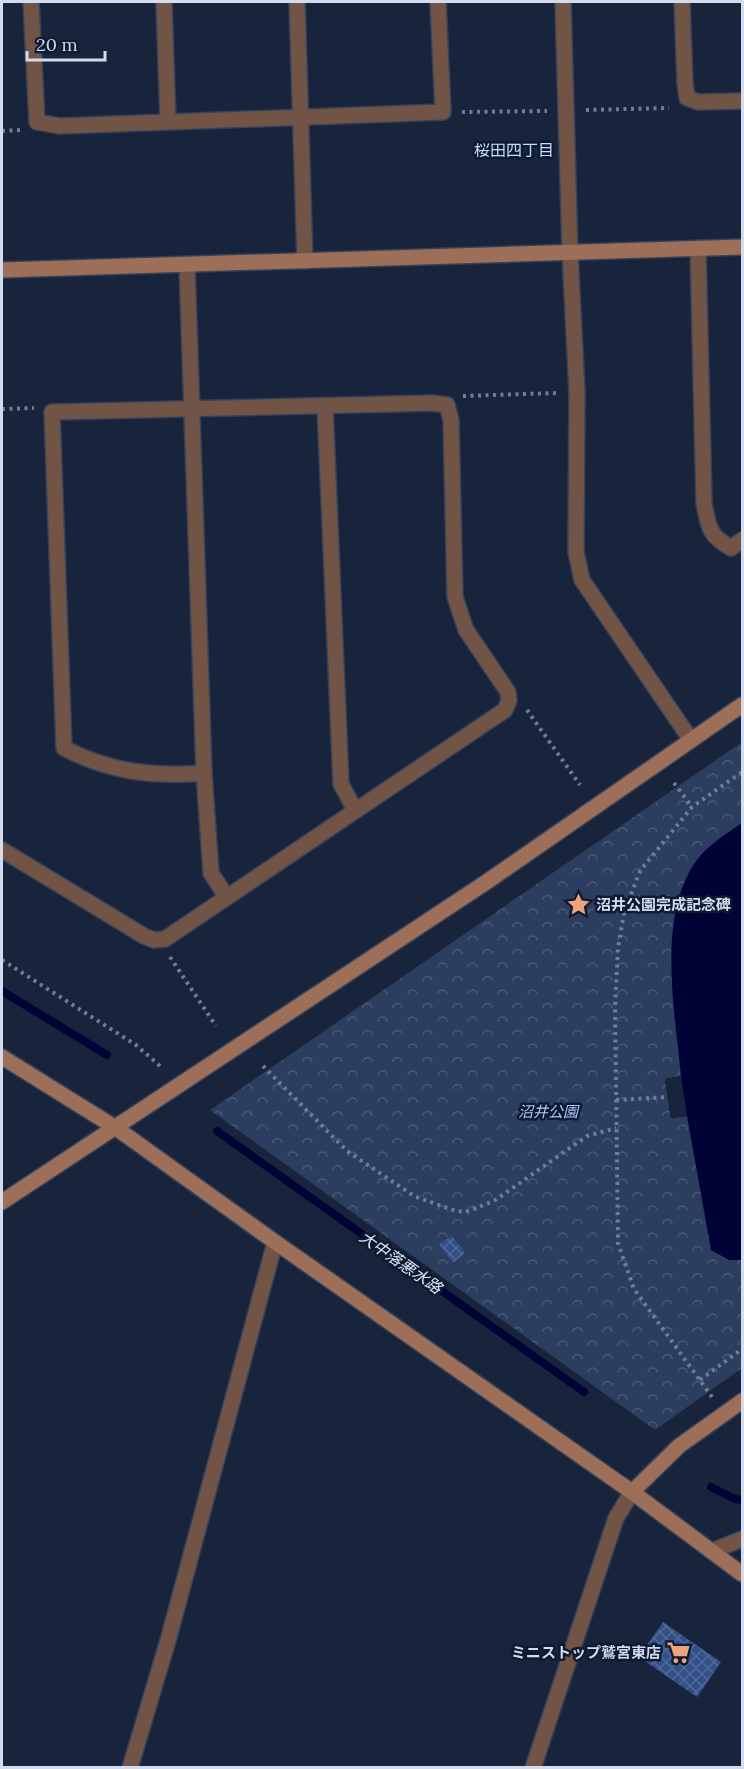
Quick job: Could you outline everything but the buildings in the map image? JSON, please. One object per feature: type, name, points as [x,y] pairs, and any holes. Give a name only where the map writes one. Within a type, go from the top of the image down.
[{"type":"street","points":[[32,2],[37,122],[60,126],[443,112],[438,2]]},
{"type":"street","points":[[164,2],[168,122]]},
{"type":"street","points":[[297,2],[305,261]]},
{"type":"street","points":[[563,2],[570,253],[577,392],[576,552],[582,580],[691,740]]},
{"type":"street","points":[[682,2],[687,98],[698,102],[742,101]]},
{"type":"street","points":[[2,270],[742,247]]},
{"type":"street","points":[[698,248],[704,503],[708,525],[718,541],[731,548],[742,540]]},
{"type":"street","points":[[187,265],[204,773],[211,873],[226,896]]},
{"type":"street","points":[[2,850],[144,936],[154,940],[165,939],[355,810],[498,717],[505,710],[509,700],[508,692],[466,630],[455,597],[451,420],[447,405],[433,403],[52,412],[64,748],[81,757],[135,773],[204,773]]},
{"type":"street","points":[[325,406],[341,784],[355,810]]},
{"type":"street","points":[[2,1202],[485,883],[742,705]]},
{"type":"street","points":[[2,1057],[116,1128],[632,1492],[742,1574]]},
{"type":"street","points":[[130,1767],[169,1637],[275,1242]]},
{"type":"street","points":[[533,1767],[616,1518],[632,1492],[679,1446],[742,1401]]},
{"type":"street","points":[[712,1551],[742,1539]]},
{"type":"path","points":[[580,110],[672,108],[687,98]]},
{"type":"path","points":[[443,112],[550,111]]},
{"type":"path","points":[[447,405],[462,396],[577,392]]},
{"type":"path","points":[[2,409],[30,407],[52,412]]},
{"type":"path","points":[[509,700],[526,710],[580,785]]},
{"type":"path","points":[[713,1398],[634,1289],[618,1243],[615,1007],[618,948],[624,913],[640,871],[692,807],[742,772]]},
{"type":"path","points":[[674,783],[692,807]]},
{"type":"path","points":[[165,939],[168,955],[216,1026]]},
{"type":"path","points":[[2,960],[136,1045],[160,1066]]},
{"type":"path","points":[[263,1066],[347,1151],[414,1196],[456,1211],[466,1212],[494,1201],[587,1136],[616,1128]]},
{"type":"path","points":[[616,1100],[668,1097]]},
{"type":"path","points":[[700,1380],[742,1349]]},
{"type":"green space","name":"沼井公園","points":[[742,742],[742,1368],[655,1430],[210,1110]]},
{"type":"shaded area","points":[[742,823],[742,1260],[729,1260],[711,1250],[687,1116],[671,1118],[665,1079],[681,1076],[671,965],[676,908],[684,882],[697,860],[712,844]]},
{"type":"pier","points":[[681,1076],[687,1116],[671,1118],[665,1079]]},
{"type":"waterway","name":"大中落悪水路","points":[[2,991],[107,1055]]},
{"type":"waterway","name":"大中落悪水路","points":[[217,1131],[584,1392]]},
{"type":"waterway","name":"大中落悪水路","points":[[711,1487],[742,1500]]},
{"type":"place","name":"沼井公園完成記念碑","points":[[578,905]]},
{"type":"place","name":"ミニストップ鷲宮東店","points":[[679,1653]]},
{"type":"district","name":"桜田四丁目","points":[[514,150]]}]
